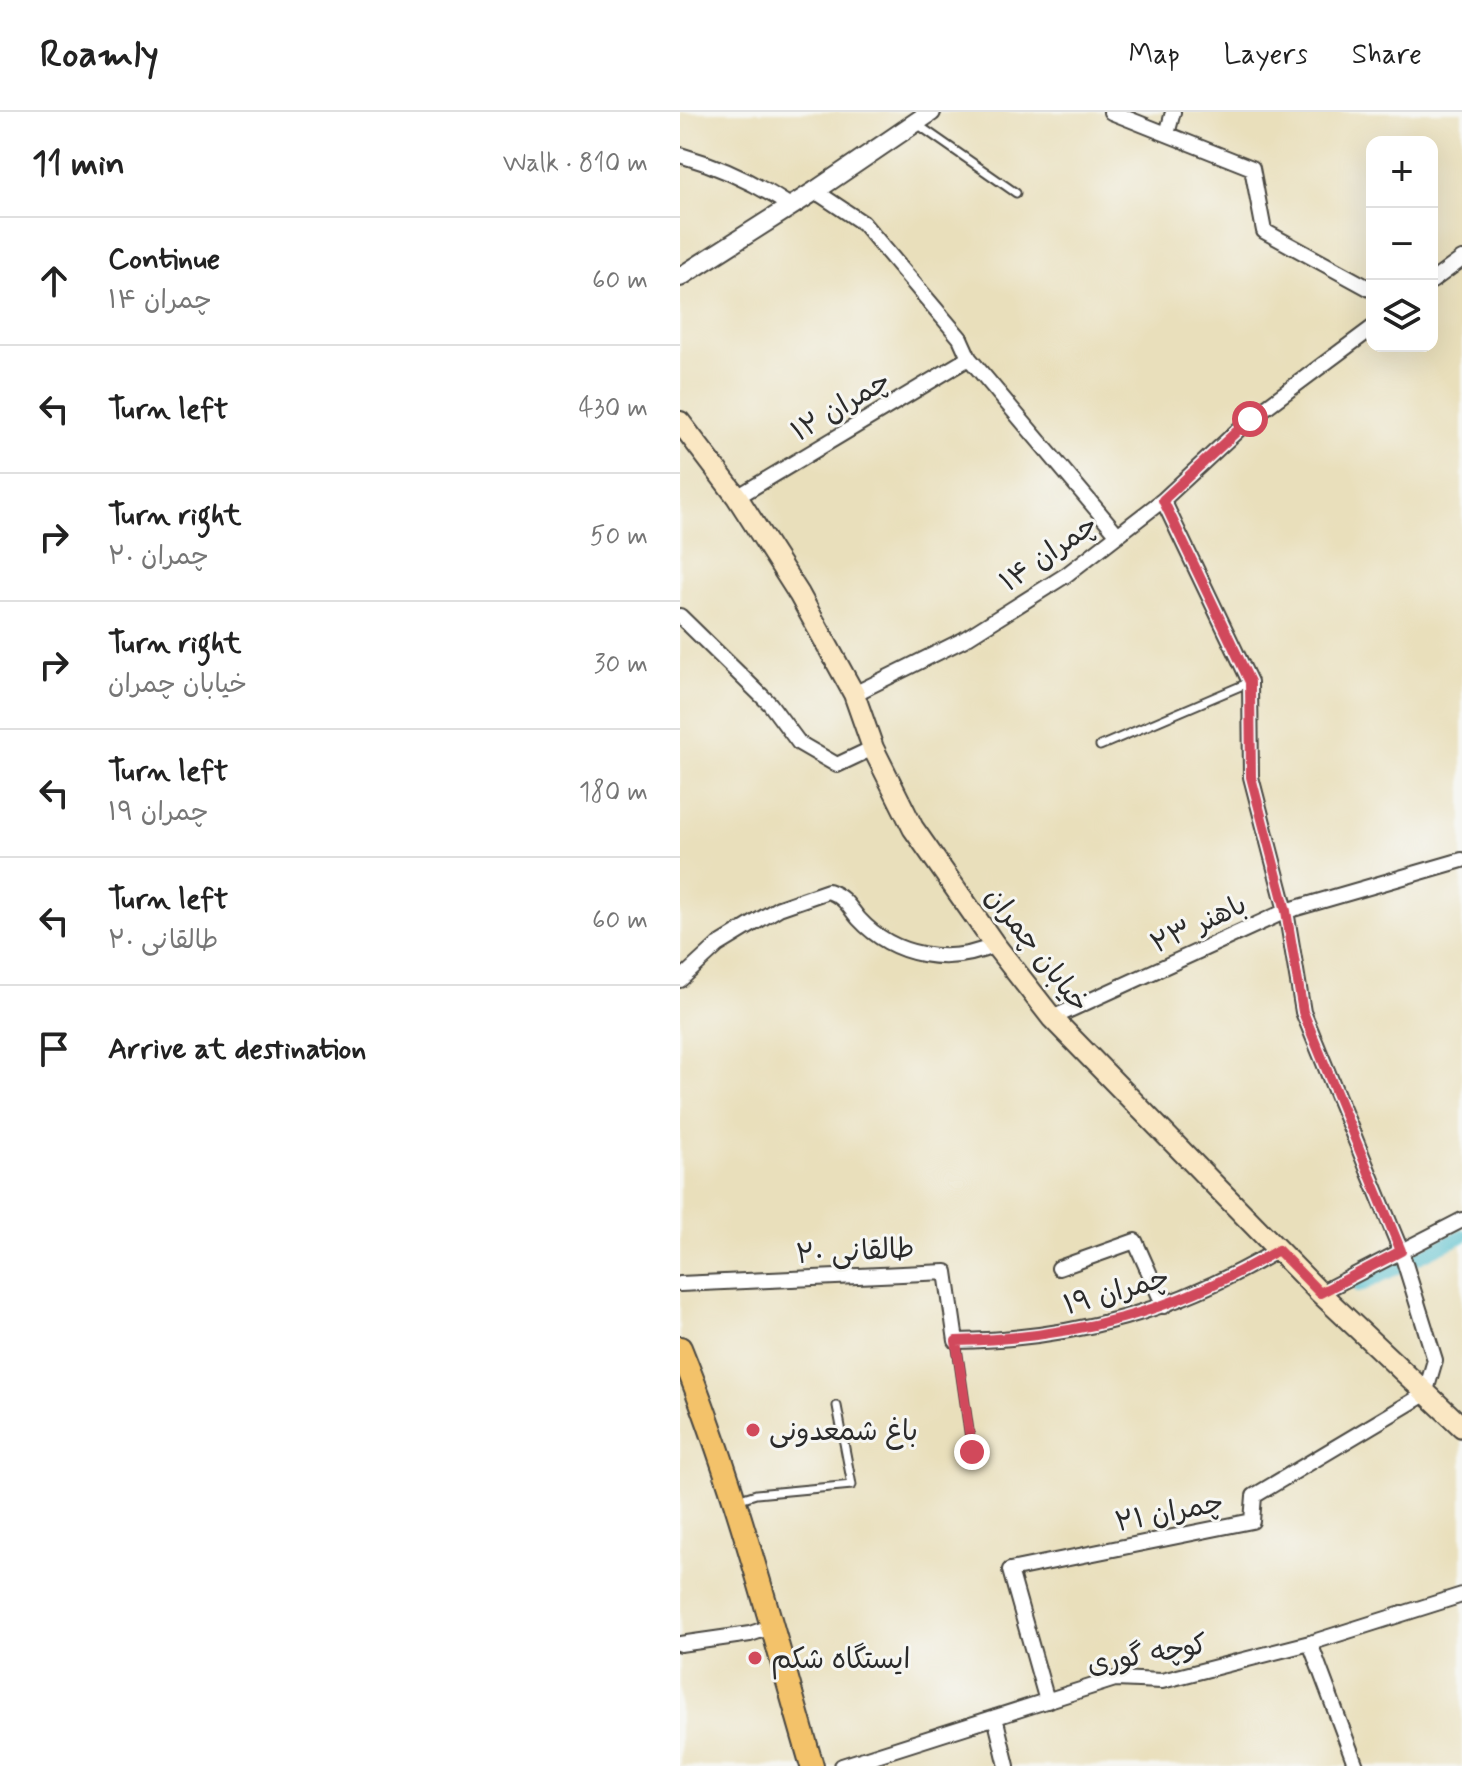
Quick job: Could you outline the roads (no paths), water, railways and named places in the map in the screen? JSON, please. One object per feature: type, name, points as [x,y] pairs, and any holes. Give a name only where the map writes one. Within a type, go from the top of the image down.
[{"type":"main road","name":"خیابان چمران","points":[[680,422],[737,497],[799,594],[854,694],[873,748],[913,828],[995,945],[1052,1018],[1320,1293],[1462,1427]]},
{"type":"main road","points":[[680,1348],[735,1501],[812,1766]]},
{"type":"street","points":[[680,277],[792,207],[931,112]]},
{"type":"street","points":[[1111,112],[1252,168],[1264,231],[1366,287]]},
{"type":"street","points":[[1167,134],[1173,112]]},
{"type":"street","points":[[680,155],[719,166],[757,183],[792,207]]},
{"type":"street","points":[[815,191],[863,223],[960,338],[969,358],[1118,535]]},
{"type":"street","points":[[1433,280],[1462,259]]},
{"type":"street","name":"چمران ۱۴","points":[[854,694],[963,640],[1066,575],[1163,500],[1250,419],[1366,332]]},
{"type":"street","name":"چمران ۱۲","points":[[737,497],[969,358]]},
{"type":"street","points":[[1163,500],[1250,682],[1251,777],[1286,911],[1303,1012],[1401,1251],[1435,1360],[1425,1394]]},
{"type":"street","points":[[680,616],[770,704],[799,743],[837,765],[873,748]]},
{"type":"street","name":"باهنر ۲۳","points":[[1052,1018],[1286,911],[1462,860]]},
{"type":"street","points":[[680,980],[718,945],[767,915],[828,891],[839,894],[859,919],[884,940],[913,953],[946,957],[978,953],[995,945]]},
{"type":"street","points":[[1320,1293],[1462,1220]]},
{"type":"street","points":[[1059,1268],[1135,1241],[1164,1306]]},
{"type":"street","name":"چمران ۱۹","points":[[956,1341],[1012,1339],[1082,1330],[1203,1291],[1278,1250]]},
{"type":"street","name":"طالقانی ۲۰","points":[[680,1284],[946,1272],[956,1341]]},
{"type":"street","name":"چمران ۲۱","points":[[1047,1701],[1010,1570],[1252,1521],[1254,1496],[1425,1394]]},
{"type":"street","name":"کوچه گوری","points":[[842,1766],[1115,1679],[1162,1681],[1310,1643],[1462,1595]]},
{"type":"street","points":[[680,1644],[750,1634],[771,1627]]},
{"type":"street","points":[[1310,1643],[1356,1766]]},
{"type":"street","points":[[995,1717],[1007,1766]]},
{"type":"lane","points":[[915,123],[1016,193]]},
{"type":"lane","points":[[1100,746],[1250,682]]},
{"type":"lane","name":"طالقانی ۲۰","points":[[956,1341],[972,1452]]},
{"type":"lane","points":[[735,1501],[756,1494],[852,1485],[837,1406]]},
{"type":"waterway","points":[[1359,1286],[1462,1236]]},
{"type":"place","name":"باغ شمعدونی","points":[[753,1430]]},
{"type":"place","name":"ایستگاه شکم","points":[[755,1658]]}]
